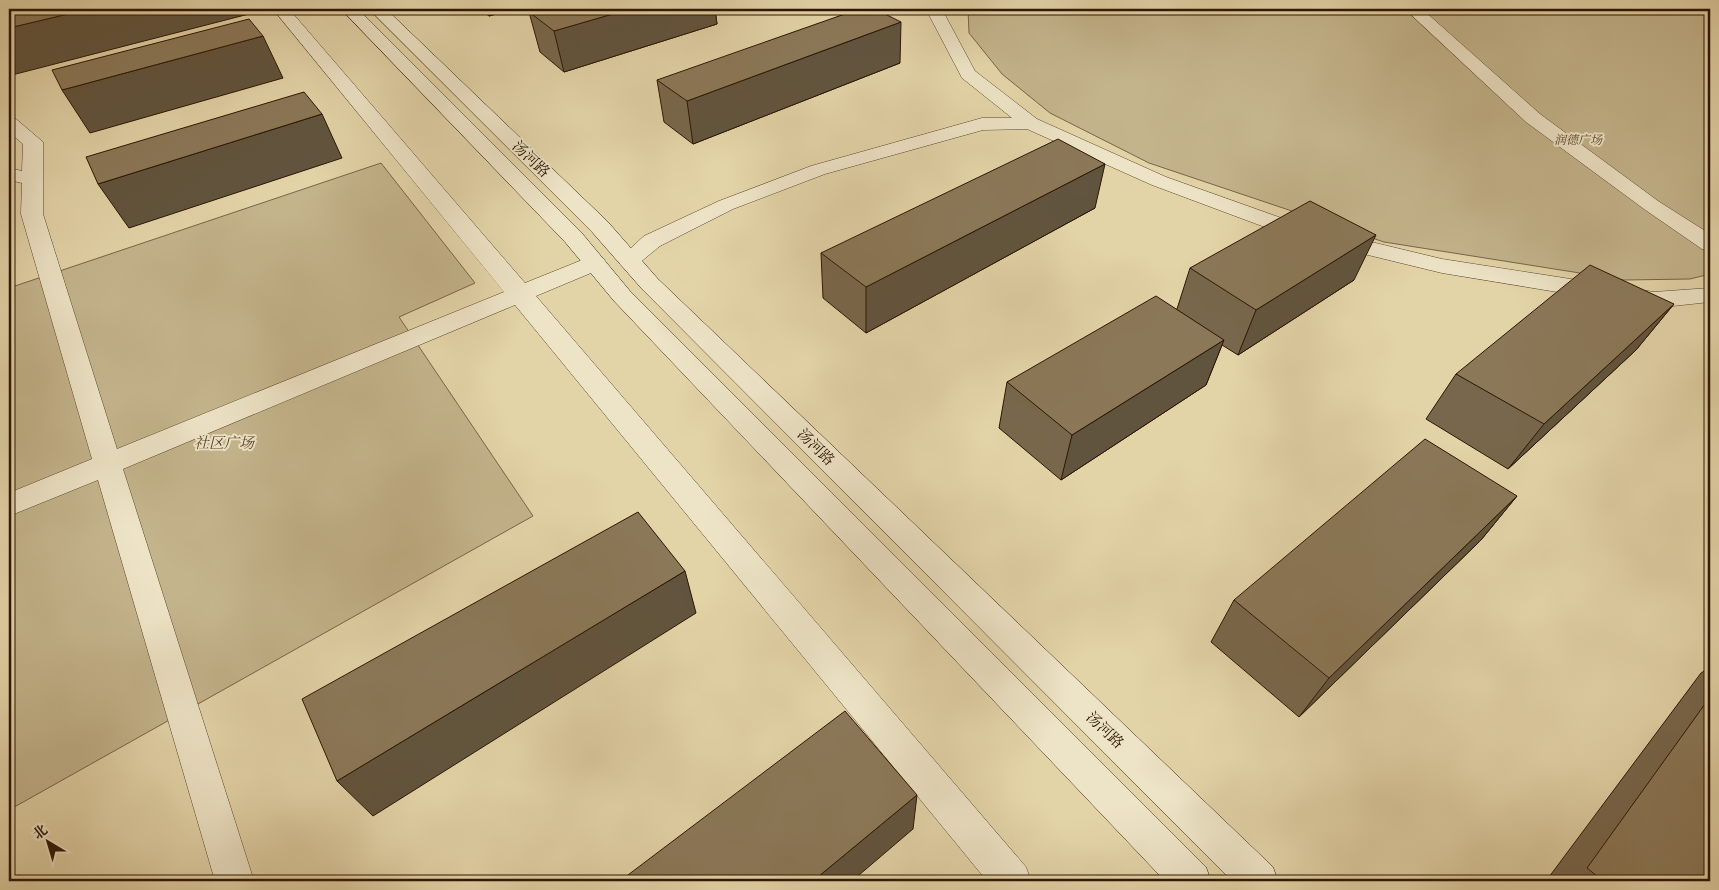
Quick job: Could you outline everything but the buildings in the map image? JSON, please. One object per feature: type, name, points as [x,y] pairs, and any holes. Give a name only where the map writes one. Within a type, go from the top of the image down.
[{"type":"street","points":[[281,9],[522,294],[1012,881]]},
{"type":"street","name":"汤河路","points":[[349,9],[573,237],[636,310],[1192,881]]},
{"type":"street","name":"汤河路","points":[[377,9],[600,227],[650,284],[1260,881]]},
{"type":"street","points":[[938,9],[937,15],[968,74],[1030,123],[1159,181],[1304,232],[1442,266],[1654,300],[1710,295]]},
{"type":"street","points":[[1413,9],[1533,118],[1651,205],[1710,244]]},
{"type":"street","points":[[9,123],[33,142],[21,176],[234,881]]},
{"type":"street","points":[[629,260],[652,241],[726,206],[818,170],[982,124],[1030,123]]},
{"type":"street","points":[[9,505],[594,263]]},
{"type":"green space","name":"润德广场","points":[[968,9],[1710,9],[1710,274],[1690,279],[1624,280],[1384,242],[1149,163],[1050,113],[1002,74],[969,33]]},
{"type":"green space","name":"社区广场","points":[[381,163],[475,283],[399,317],[533,516],[9,810],[9,288]]}]
